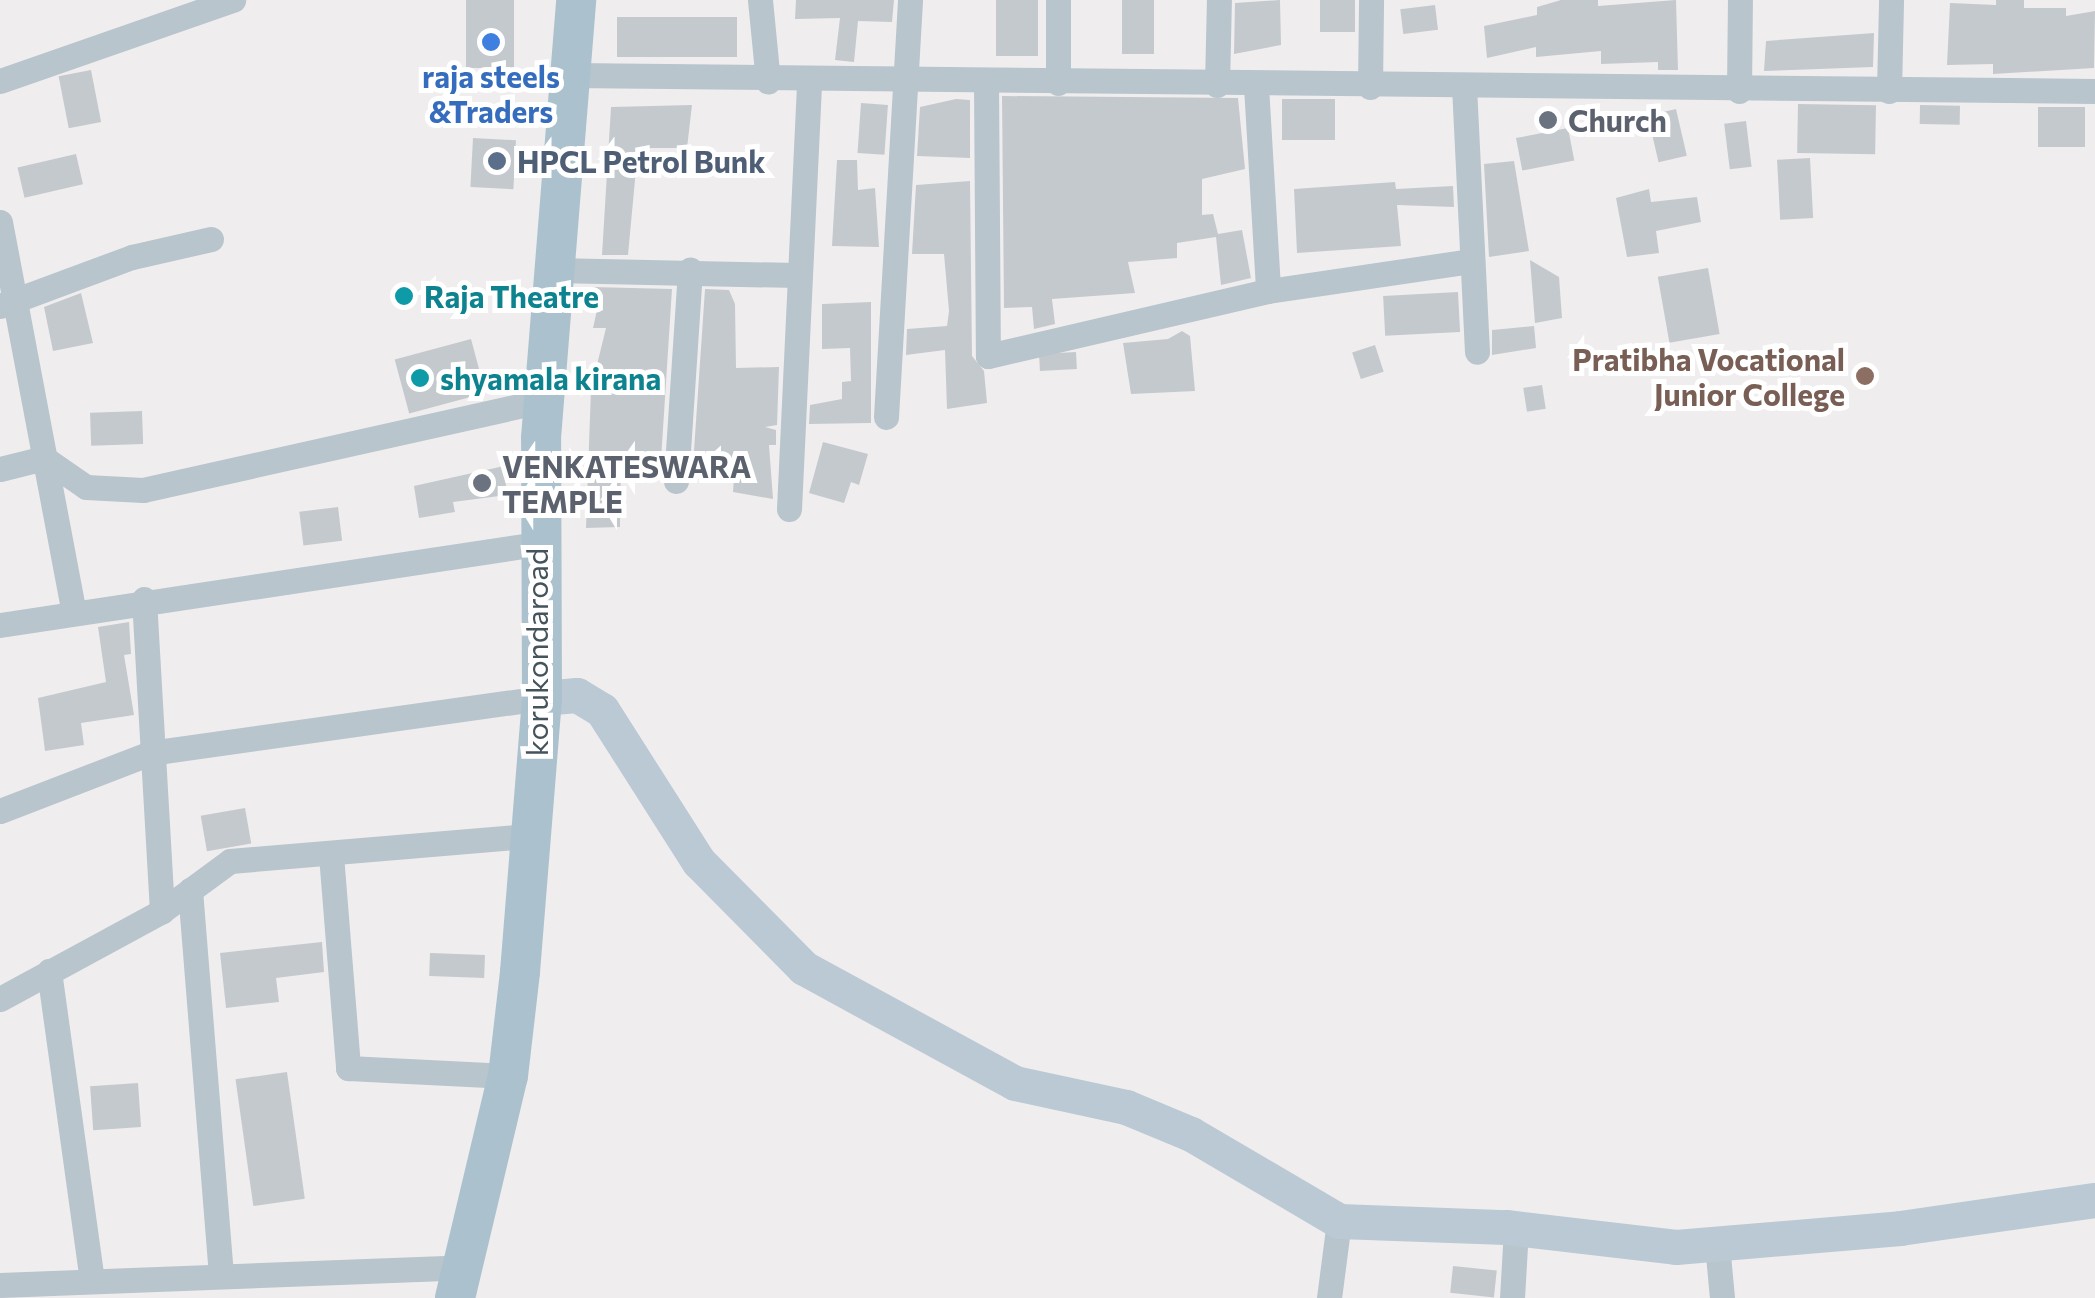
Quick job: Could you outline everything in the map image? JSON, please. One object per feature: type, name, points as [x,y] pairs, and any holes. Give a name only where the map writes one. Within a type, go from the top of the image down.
[{"type":"main road","name":"korukondaroad","points":[[460,1283],[508,1076],[530,836],[542,698],[537,544],[544,400],[576,0]]},
{"type":"main road","points":[[542,698],[577,695],[602,710],[699,862],[804,968],[1015,1083],[1126,1107],[1191,1134],[1339,1221],[1516,1228],[1676,1247],[1900,1228],[2095,1200]]},
{"type":"street","points":[[0,82],[233,0]]},
{"type":"street","points":[[760,0],[768,82]]},
{"type":"street","points":[[886,418],[910,0]]},
{"type":"street","points":[[1058,0],[1058,83]]},
{"type":"street","points":[[1218,84],[1219,0]]},
{"type":"street","points":[[1370,87],[1371,0]]},
{"type":"street","points":[[1739,91],[1740,0]]},
{"type":"street","points":[[1889,91],[1891,0]]},
{"type":"street","points":[[570,75],[768,82],[809,79],[1739,91],[2095,91]]},
{"type":"street","points":[[789,509],[809,79]]},
{"type":"street","points":[[986,81],[988,356],[1268,292],[1472,261]]},
{"type":"street","points":[[1256,86],[1268,292]]},
{"type":"street","points":[[1464,86],[1477,352]]},
{"type":"street","points":[[0,224],[7,304],[44,458],[73,610]]},
{"type":"street","points":[[7,304],[132,257],[211,240]]},
{"type":"street","points":[[554,270],[690,269],[798,275]]},
{"type":"street","points":[[676,481],[690,269]]},
{"type":"street","points":[[0,470],[44,458],[86,487],[143,490],[544,400]]},
{"type":"street","points":[[0,624],[144,599],[537,544]]},
{"type":"street","points":[[144,599],[162,910]]},
{"type":"street","points":[[0,810],[150,753],[542,698]]},
{"type":"street","points":[[0,999],[162,910],[230,861],[530,836]]},
{"type":"street","points":[[331,855],[348,1068],[508,1076]]},
{"type":"street","points":[[190,890],[222,1276]]},
{"type":"street","points":[[48,971],[92,1281]]},
{"type":"street","points":[[1329,1298],[1339,1221]]},
{"type":"street","points":[[1512,1298],[1516,1228]]},
{"type":"street","points":[[1717,1244],[1722,1298]]},
{"type":"street","points":[[0,1285],[222,1276],[460,1283]]},
{"type":"building","name":"raja steels &Traders","points":[[466,0],[514,0],[514,68],[466,68]]},
{"type":"building","points":[[796,0],[894,0],[892,22],[858,21],[854,62],[835,60],[840,18],[795,19]]},
{"type":"building","points":[[996,0],[1038,0],[1038,56],[996,56]]},
{"type":"building","points":[[1122,0],[1154,0],[1154,54],[1122,54]]},
{"type":"building","points":[[1280,0],[1281,45],[1234,54],[1235,3]]},
{"type":"building","points":[[1320,0],[1355,0],[1355,32],[1320,32]]},
{"type":"building","points":[[1561,0],[1598,0],[1598,6],[1676,0],[1678,70],[1658,70],[1658,62],[1601,64],[1601,51],[1536,57],[1536,47],[1487,58],[1484,26],[1537,15],[1537,7]]},
{"type":"building","points":[[1996,0],[2024,0],[2024,8],[2066,8],[2066,16],[2095,11],[2094,68],[1993,74],[1993,64],[1947,65],[1950,3],[1996,5]]},
{"type":"building","points":[[1435,5],[1438,30],[1403,34],[1400,9]]},
{"type":"building","points":[[617,17],[737,17],[737,57],[617,57]]},
{"type":"building","points":[[1874,33],[1873,67],[1764,71],[1766,41]]},
{"type":"building","points":[[91,70],[101,122],[69,128],[59,76]]},
{"type":"building","points":[[1002,96],[1238,98],[1245,169],[1202,179],[1202,215],[1213,214],[1218,234],[1242,230],[1251,278],[1221,285],[1216,237],[1177,243],[1177,258],[1128,262],[1135,293],[1052,299],[1055,324],[1034,329],[1032,307],[1004,308]]},
{"type":"building","points":[[1282,99],[1335,99],[1335,140],[1282,140]]},
{"type":"building","points":[[970,100],[970,158],[917,156],[920,107]]},
{"type":"building","points":[[861,103],[888,105],[884,155],[858,153]]},
{"type":"building","points":[[1798,104],[1876,105],[1875,154],[1797,153]]},
{"type":"building","points":[[692,105],[687,148],[638,148],[628,255],[602,255],[611,107]]},
{"type":"building","points":[[1920,105],[1960,106],[1960,125],[1920,124]]},
{"type":"building","points":[[2038,107],[2085,107],[2085,147],[2038,147]]},
{"type":"building","points":[[1676,109],[1687,156],[1659,162],[1648,116]]},
{"type":"building","points":[[1746,121],[1752,167],[1730,169],[1724,124]]},
{"type":"building","points":[[1568,128],[1574,160],[1522,171],[1516,138]]},
{"type":"building","points":[[473,138],[516,140],[513,189],[470,187]]},
{"type":"building","points":[[76,154],[83,184],[25,198],[18,167]]},
{"type":"building","points":[[1810,158],[1813,218],[1780,220],[1777,160]]},
{"type":"building","points":[[837,160],[857,160],[858,190],[875,188],[879,247],[832,246]]},
{"type":"building","points":[[1514,161],[1529,251],[1489,257],[1484,164]]},
{"type":"building","points":[[970,181],[972,356],[984,371],[987,403],[947,409],[945,350],[906,355],[907,329],[947,326],[949,311],[944,254],[912,254],[916,185]]},
{"type":"building","points":[[1395,182],[1396,189],[1453,186],[1454,207],[1397,205],[1401,246],[1297,253],[1294,189]]},
{"type":"building","points":[[1649,189],[1651,202],[1697,197],[1701,222],[1656,231],[1659,253],[1627,257],[1616,198]]},
{"type":"building","points":[[1530,260],[1559,277],[1562,318],[1535,323]]},
{"type":"building","points":[[1708,268],[1720,334],[1669,343],[1658,277]]},
{"type":"building","points":[[592,287],[672,289],[661,460],[621,460],[620,527],[586,528],[591,389],[606,328],[593,328],[599,301]]},
{"type":"building","points":[[705,289],[729,290],[735,304],[736,368],[779,367],[777,425],[765,427],[776,430],[776,445],[769,445],[773,499],[733,492],[734,478],[692,480]]},
{"type":"building","points":[[1458,292],[1460,332],[1385,336],[1383,296]]},
{"type":"building","points":[[81,293],[93,343],[53,351],[44,307]]},
{"type":"building","points":[[871,302],[871,423],[809,424],[810,405],[842,399],[842,382],[851,381],[850,348],[822,349],[822,304]]},
{"type":"building","points":[[1534,326],[1536,348],[1492,355],[1492,330]]},
{"type":"building","points":[[1182,331],[1190,336],[1195,391],[1131,394],[1123,343],[1168,339]]},
{"type":"building","points":[[471,339],[485,393],[409,414],[395,359]]},
{"type":"building","points":[[1375,345],[1384,372],[1361,379],[1352,352]]},
{"type":"building","points":[[1076,352],[1077,369],[1040,371],[1039,354]]},
{"type":"building","points":[[1542,385],[1546,409],[1527,412],[1523,388]]},
{"type":"building","points":[[142,411],[143,444],[91,446],[90,413]]},
{"type":"building","points":[[823,442],[868,454],[859,485],[851,482],[844,503],[809,493]]},
{"type":"building","points":[[504,466],[507,495],[453,502],[455,512],[419,518],[414,486]]},
{"type":"building","points":[[338,507],[342,541],[303,545],[299,512]]},
{"type":"building","points":[[129,622],[131,654],[124,655],[134,715],[81,723],[84,745],[45,751],[38,698],[106,682],[98,627]]},
{"type":"building","points":[[245,808],[251,843],[207,851],[201,816]]},
{"type":"building","points":[[322,942],[324,972],[276,978],[279,1002],[226,1008],[220,953]]},
{"type":"building","points":[[430,953],[485,955],[484,978],[429,976]]},
{"type":"building","points":[[287,1072],[305,1199],[253,1206],[236,1079]]},
{"type":"building","points":[[138,1083],[141,1127],[93,1130],[90,1086]]},
{"type":"building","points":[[1453,1266],[1497,1271],[1494,1297],[1450,1293]]},
{"type":"place","name":"raja steels &Traders","points":[[491,42]]},
{"type":"place","name":"Church","points":[[1548,120]]},
{"type":"place","name":"HPCL Petrol Bunk","points":[[497,161]]},
{"type":"place","name":"Raja Theatre","points":[[404,296]]},
{"type":"place","name":"Pratibha Vocational Junior College","points":[[1865,376]]},
{"type":"place","name":"shyamala kirana","points":[[420,378]]},
{"type":"place","name":"VENKATESWARA TEMPLE","points":[[482,483]]}]
